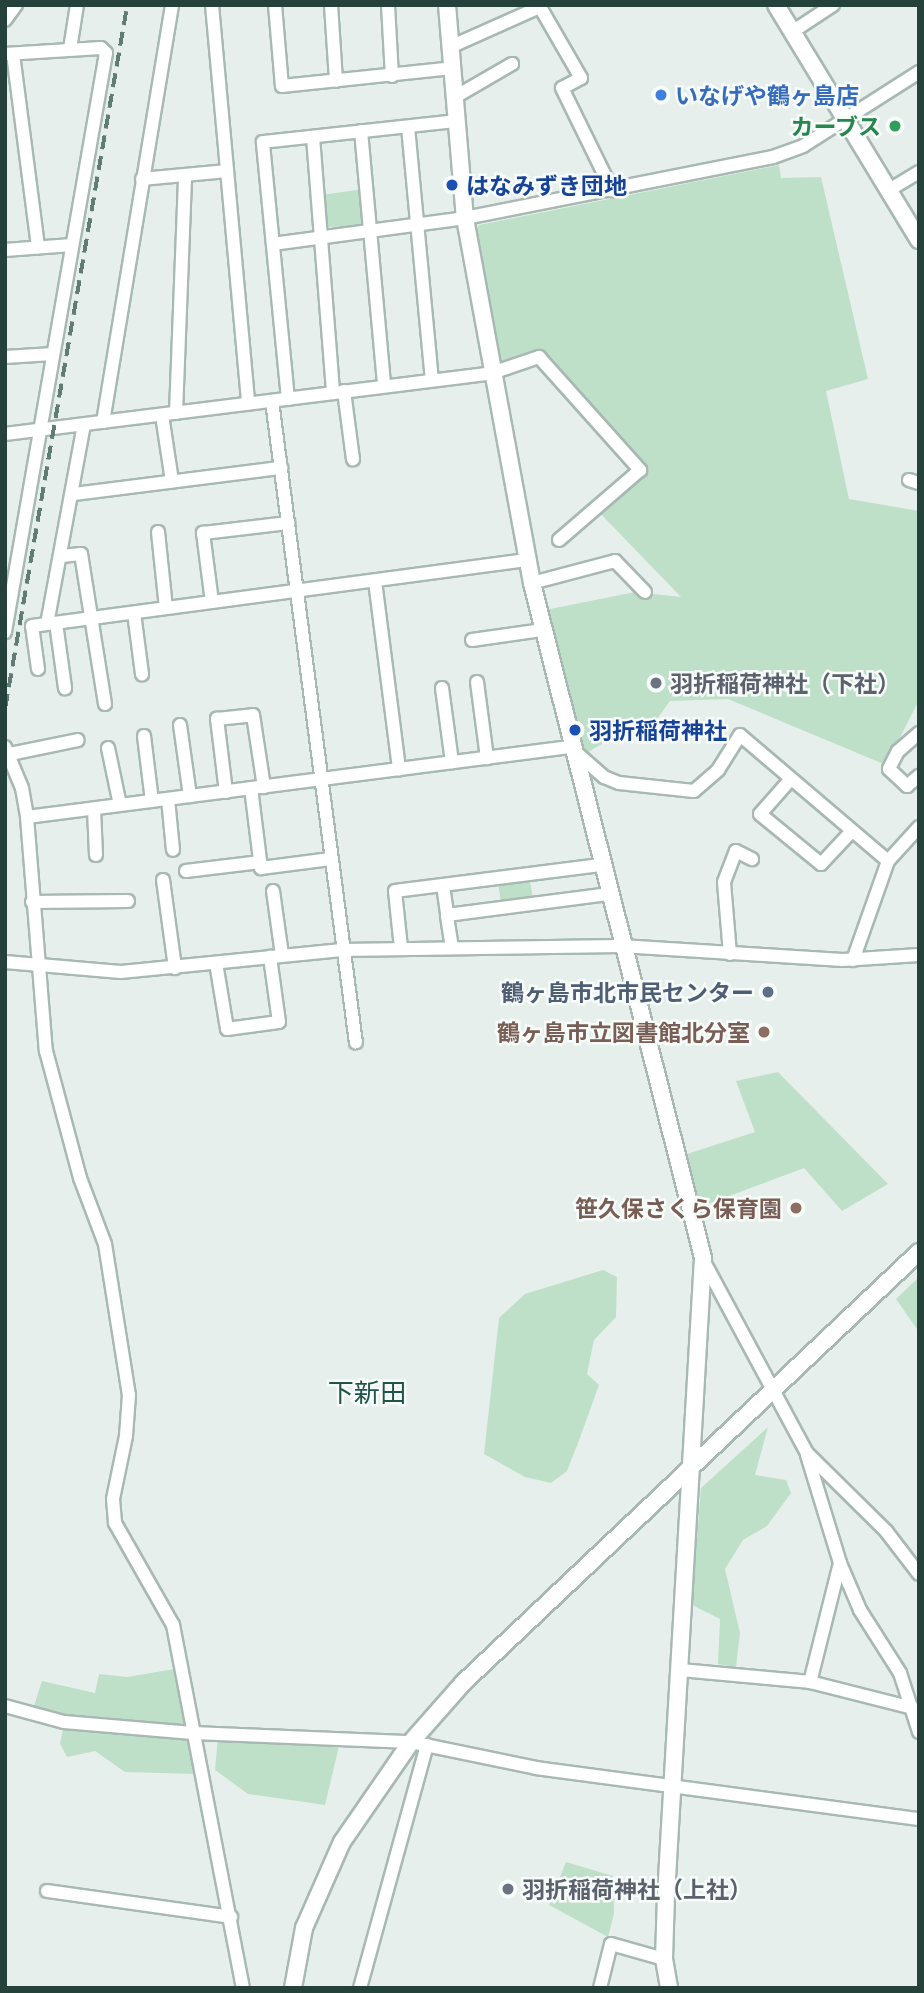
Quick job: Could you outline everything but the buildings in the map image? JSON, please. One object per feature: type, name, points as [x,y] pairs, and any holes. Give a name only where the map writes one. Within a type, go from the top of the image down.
[{"type":"street","points":[[5,20],[16,5]]},
{"type":"street","points":[[70,49],[77,5]]},
{"type":"street","points":[[103,422],[172,5]]},
{"type":"street","points":[[212,5],[248,403]]},
{"type":"street","points":[[275,5],[282,86],[452,68]]},
{"type":"street","points":[[331,5],[336,81]]},
{"type":"street","points":[[388,5],[393,76]]},
{"type":"street","points":[[447,5],[465,218],[531,583],[600,865],[703,1258],[775,1388],[807,1453],[840,1563],[913,1707],[919,1732]]},
{"type":"street","points":[[776,5],[919,240]]},
{"type":"street","points":[[792,32],[833,5]]},
{"type":"street","points":[[450,47],[540,7],[581,78],[562,88],[612,190]]},
{"type":"street","points":[[5,632],[106,53],[101,47],[9,54],[38,247]]},
{"type":"street","points":[[455,97],[512,64]]},
{"type":"street","points":[[273,244],[465,218],[774,157],[847,120],[919,72]]},
{"type":"street","points":[[288,398],[263,142],[456,121]]},
{"type":"street","points":[[408,127],[432,380]]},
{"type":"street","points":[[361,131],[384,386]]},
{"type":"street","points":[[313,137],[321,238],[339,392],[353,459]]},
{"type":"street","points":[[142,179],[227,171]]},
{"type":"street","points":[[889,190],[919,172]]},
{"type":"street","points":[[176,413],[185,176]]},
{"type":"street","points":[[5,250],[72,245]]},
{"type":"street","points":[[5,357],[53,354]]},
{"type":"street","points":[[5,434],[492,373],[539,357],[640,470],[559,540]]},
{"type":"street","points":[[272,401],[356,1043]]},
{"type":"street","points":[[162,415],[172,481]]},
{"type":"street","points":[[65,688],[52,624],[84,425]]},
{"type":"street","points":[[74,494],[281,468]]},
{"type":"street","points":[[212,602],[203,533],[288,523]]},
{"type":"street","points":[[158,532],[166,608]]},
{"type":"street","points":[[62,556],[81,554],[105,704]]},
{"type":"street","points":[[38,669],[32,626],[527,560]]},
{"type":"street","points":[[531,583],[615,561],[645,592]]},
{"type":"street","points":[[375,581],[399,769]]},
{"type":"street","points":[[134,613],[142,674]]},
{"type":"street","points":[[472,640],[542,630]]},
{"type":"street","points":[[477,682],[487,758]]},
{"type":"street","points":[[442,688],[452,762]]},
{"type":"street","points":[[226,792],[217,719],[253,715],[261,869],[330,859]]},
{"type":"street","points":[[180,725],[190,796]]},
{"type":"street","points":[[919,733],[898,751],[889,769],[907,786],[919,776]]},
{"type":"street","points":[[27,817],[570,747],[604,777],[619,783],[694,791],[718,770],[740,735],[888,861]]},
{"type":"street","points":[[144,736],[152,801]]},
{"type":"street","points":[[78,740],[8,751],[27,817],[36,964],[46,1051],[80,1178],[106,1244],[129,1395],[113,1499],[115,1523],[173,1625],[218,1874],[230,1917],[243,1988]]},
{"type":"street","points":[[108,748],[120,805]]},
{"type":"street","points":[[790,780],[760,814],[821,864],[852,831]]},
{"type":"street","points":[[168,799],[173,850]]},
{"type":"street","points":[[94,809],[96,855]]},
{"type":"street","points":[[853,960],[888,861],[919,827]]},
{"type":"street","points":[[730,954],[724,881],[736,851],[752,859]]},
{"type":"street","points":[[186,872],[260,862]]},
{"type":"street","points":[[401,948],[396,891],[600,865]]},
{"type":"street","points":[[163,880],[175,968]]},
{"type":"street","points":[[443,885],[452,948]]},
{"type":"street","points":[[216,963],[227,1030],[279,1022],[273,891]]},
{"type":"street","points":[[447,915],[608,894]]},
{"type":"street","points":[[32,902],[128,901]]},
{"type":"street","points":[[5,962],[121,972],[342,950],[401,948],[621,947],[853,960],[919,955]]},
{"type":"street","points":[[293,1988],[304,1928],[342,1842],[463,1683],[919,1252]]},
{"type":"street","points":[[669,1988],[664,1959],[694,1465],[703,1258]]},
{"type":"street","points":[[807,1453],[886,1531],[919,1574]]},
{"type":"street","points":[[810,1682],[840,1563]]},
{"type":"street","points":[[681,1670],[810,1682],[913,1707]]},
{"type":"street","points":[[5,1706],[64,1722],[193,1733],[419,1743],[536,1768],[919,1819]]},
{"type":"street","points":[[360,1988],[419,1743]]},
{"type":"street","points":[[47,1891],[230,1917]]},
{"type":"street","points":[[600,1988],[611,1944],[664,1959]]},
{"type":"green space","points":[[779,165],[781,178],[821,177],[868,379],[826,391],[849,499],[919,511],[919,700],[886,765],[728,699],[670,701],[652,726],[610,739],[585,754],[576,745],[545,610],[635,592],[681,597],[596,509],[640,470],[539,358],[501,371],[475,232],[479,225]]},
{"type":"green space","points":[[364,189],[367,223],[363,226],[325,227],[321,195]]},
{"type":"green space","points":[[530,881],[533,900],[501,905],[498,886]]},
{"type":"green space","points":[[778,1072],[888,1184],[842,1211],[804,1168],[697,1208],[684,1155],[755,1132],[736,1081]]},
{"type":"green space","points":[[603,1270],[617,1277],[616,1317],[594,1340],[587,1374],[599,1385],[578,1443],[567,1471],[551,1483],[525,1477],[484,1454],[499,1318],[525,1294]]},
{"type":"green space","points":[[919,1277],[919,1332],[896,1299]]},
{"type":"green space","points":[[768,1427],[755,1475],[786,1480],[791,1493],[767,1526],[743,1540],[725,1569],[740,1633],[736,1667],[718,1664],[720,1619],[692,1605],[701,1488]]},
{"type":"green space","points":[[181,1668],[197,1774],[125,1772],[95,1751],[67,1757],[60,1744],[65,1719],[33,1709],[42,1681],[95,1693],[99,1674],[127,1677]]},
{"type":"green space","points":[[218,1737],[340,1742],[325,1805],[248,1794],[215,1770]]},
{"type":"green space","points":[[566,1862],[613,1876],[614,1913],[608,1937],[549,1905]]},
{"type":"railway","points":[[5,708],[127,5]]},
{"type":"place","name":"いなげや鶴ヶ島店","points":[[661,95]]},
{"type":"place","name":"カーブス","points":[[895,126]]},
{"type":"place","name":"はなみずき団地","points":[[452,185]]},
{"type":"place","name":"羽折稲荷神社（下社）","points":[[656,683]]},
{"type":"place","name":"羽折稲荷神社","points":[[575,730]]},
{"type":"place","name":"鶴ヶ島市北市民センター","points":[[768,992]]},
{"type":"place","name":"鶴ヶ島市立図書館北分室","points":[[764,1032]]},
{"type":"place","name":"笹久保さくら保育園","points":[[796,1208]]},
{"type":"place","name":"羽折稲荷神社（上社）","points":[[508,1889]]},
{"type":"district","name":"下新田","points":[[367,1393]]}]
